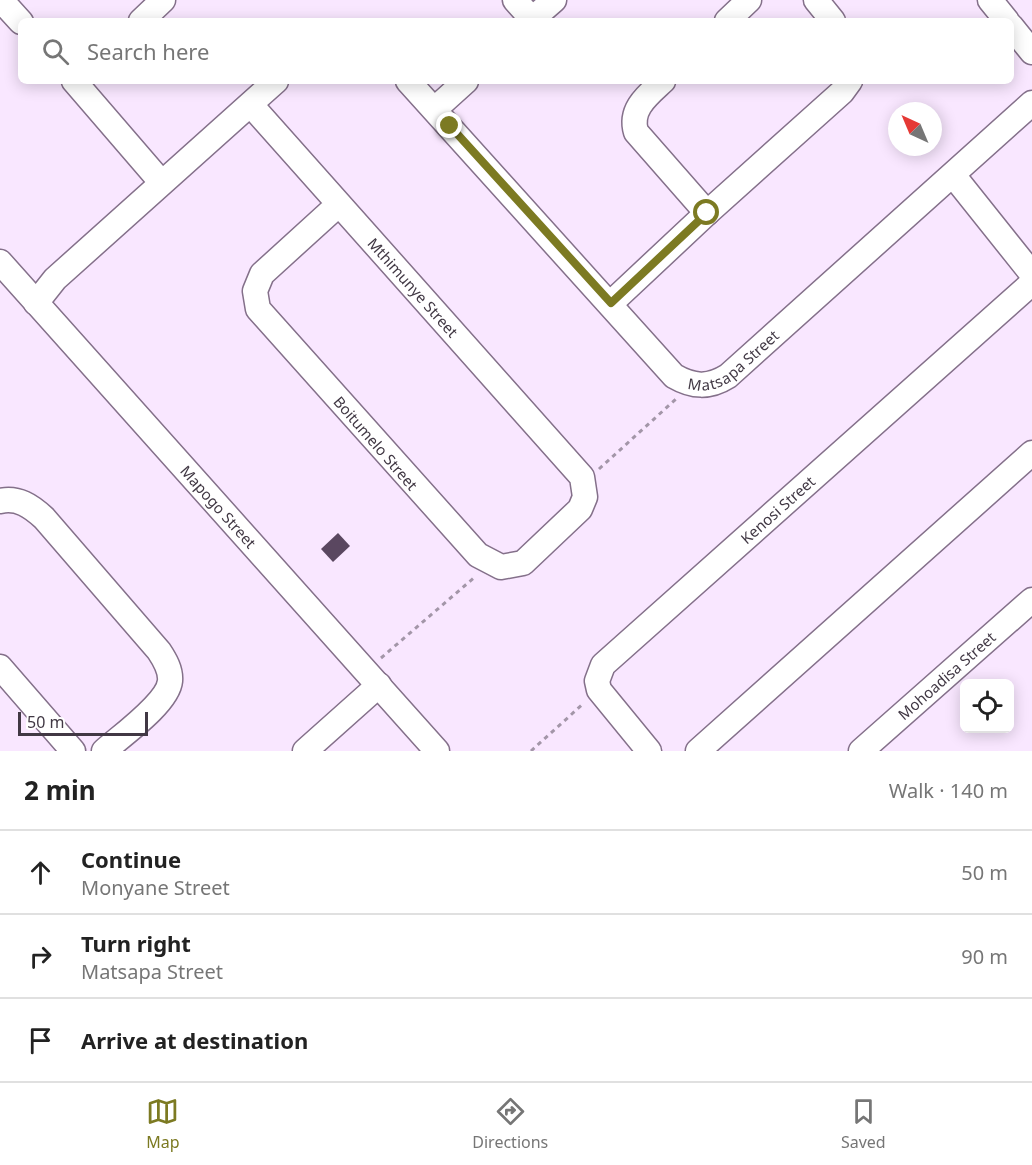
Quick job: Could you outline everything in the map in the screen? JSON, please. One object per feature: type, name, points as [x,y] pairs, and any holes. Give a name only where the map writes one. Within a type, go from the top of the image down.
[{"type":"street","points":[[1,0],[18,19]]},
{"type":"street","points":[[144,18],[164,0]]},
{"type":"street","points":[[515,0],[529,18]]},
{"type":"street","points":[[533,18],[554,0]]},
{"type":"street","points":[[730,18],[749,0]]},
{"type":"street","points":[[816,0],[831,18]]},
{"type":"street","points":[[990,0],[1005,18]]},
{"type":"street","points":[[1014,30],[1032,52]]},
{"type":"street","points":[[77,84],[161,182]]},
{"type":"street","points":[[36,303],[55,279],[273,84]]},
{"type":"street","name":"Matsapa Street","points":[[411,84],[611,303],[674,376],[693,385],[717,383],[728,376],[1032,103]]},
{"type":"street","points":[[435,109],[462,84]]},
{"type":"street","points":[[660,84],[638,107],[634,117],[636,132],[707,213]]},
{"type":"street","points":[[611,303],[846,87]]},
{"type":"street","name":"Mthimunye Street","points":[[251,105],[581,477]]},
{"type":"street","points":[[954,175],[1032,274]]},
{"type":"street","name":"Boitumelo Street","points":[[339,204],[262,274],[255,291],[258,309],[457,534],[478,555],[491,563]]},
{"type":"street","name":"Mapogo Street","points":[[1,267],[36,303],[437,751]]},
{"type":"street","name":"Kenosi Street","points":[[599,690],[598,676],[607,661],[1032,283]]},
{"type":"street","points":[[698,751],[1032,453]]},
{"type":"street","points":[[491,563],[512,567],[523,563],[544,546],[580,509],[585,497],[581,477]]},
{"type":"street","points":[[0,501],[8,499],[25,503],[44,518],[166,662],[170,673],[167,692],[104,751]]},
{"type":"street","name":"Mohoadisa Street","points":[[861,751],[1032,600]]},
{"type":"street","points":[[0,667],[74,751]]},
{"type":"street","points":[[305,751],[372,678]]},
{"type":"street","points":[[599,690],[649,751]]},
{"type":"path","points":[[581,477],[693,385]]},
{"type":"path","points":[[372,678],[491,563]]},
{"type":"path","points":[[531,751],[599,690]]},
{"type":"building","points":[[338,533],[350,546],[333,562],[321,549]]},
{"type":"route","points":[[450,126],[611,303],[707,213]]}]
